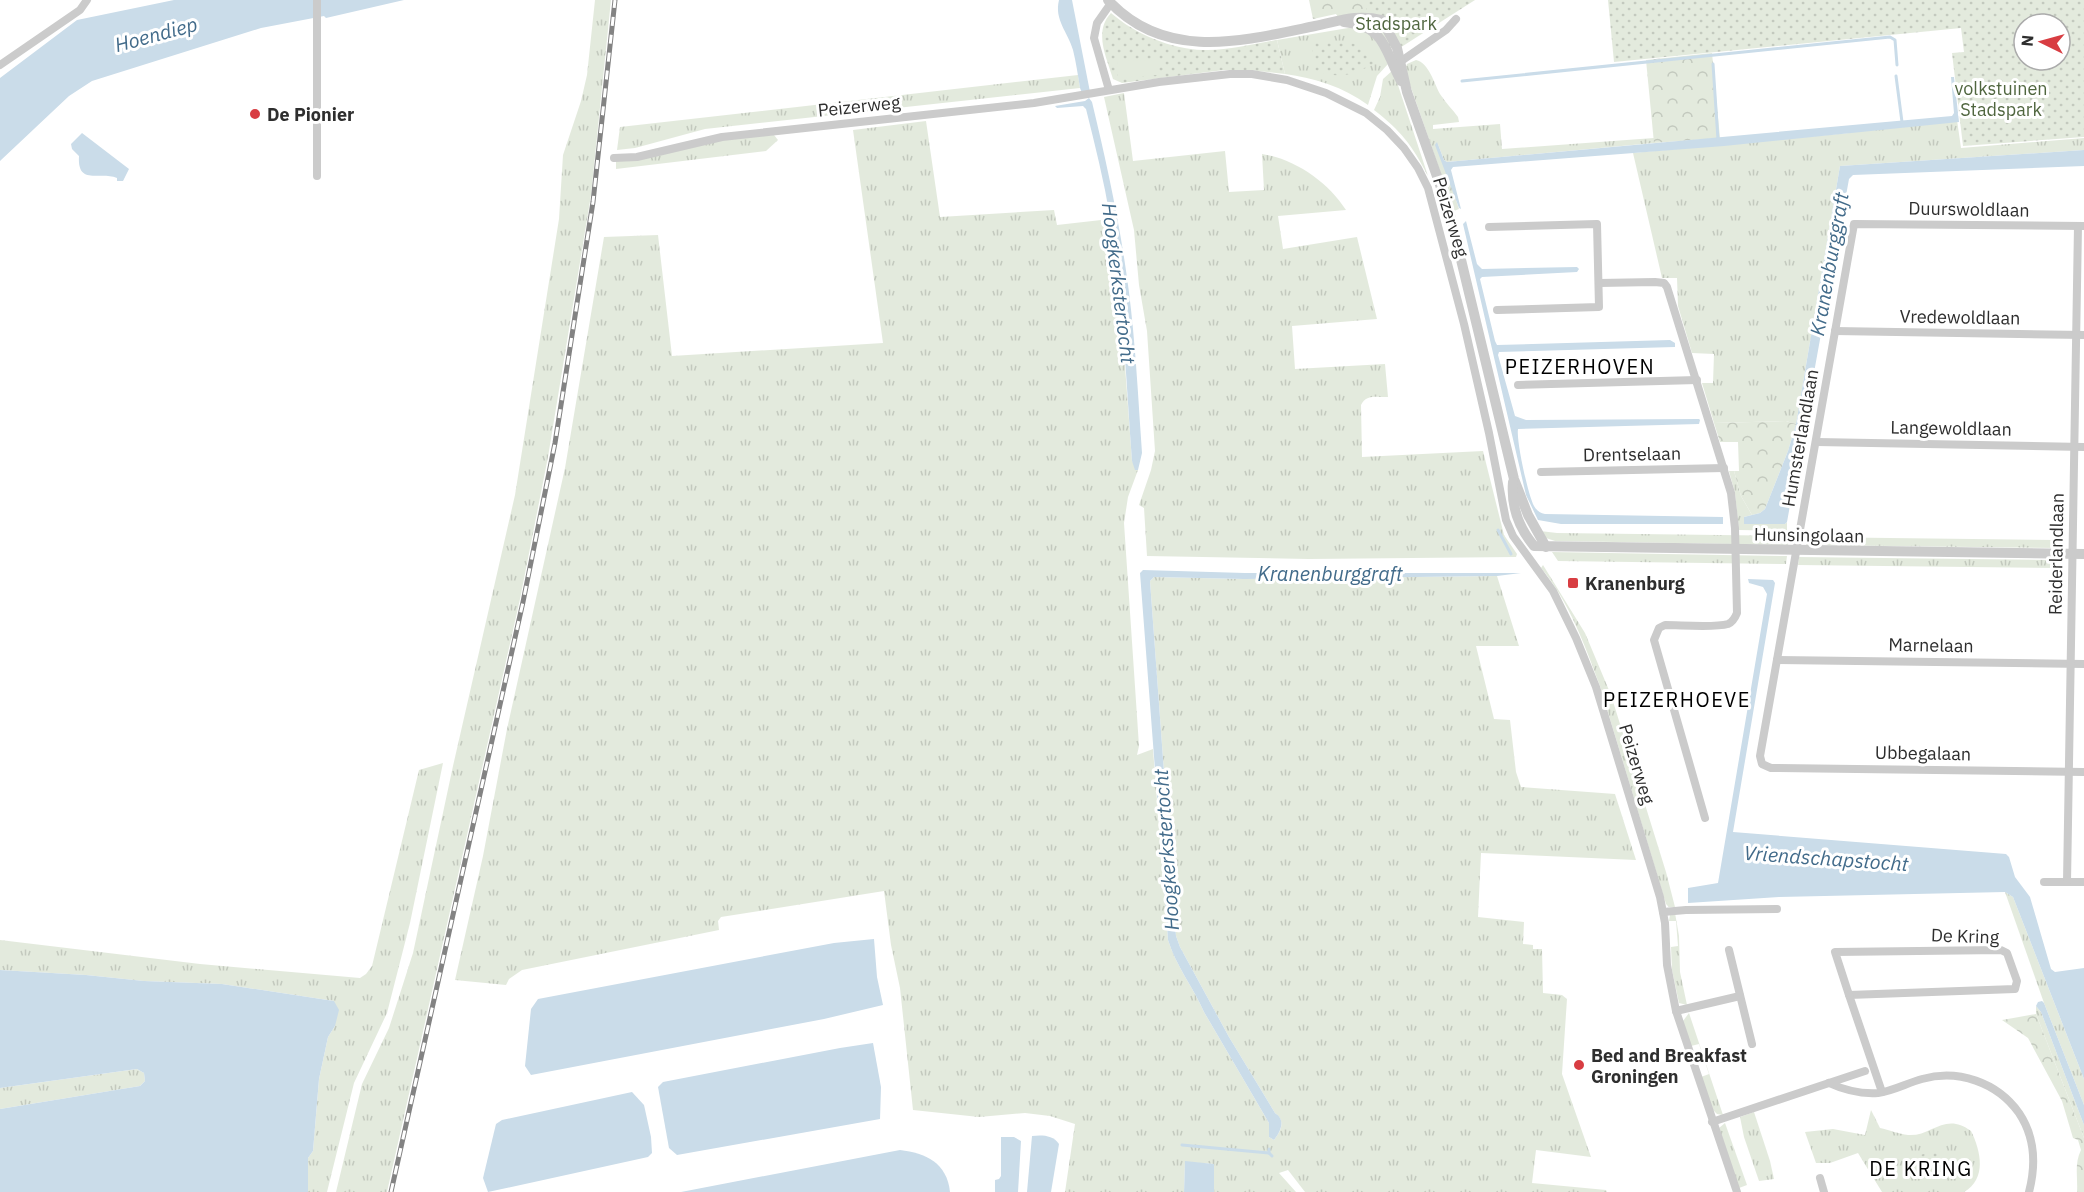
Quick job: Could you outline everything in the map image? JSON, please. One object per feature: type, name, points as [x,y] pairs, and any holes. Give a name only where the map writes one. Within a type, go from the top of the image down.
[{"type":"street","points":[[0,65],[81,10],[87,0]]},
{"type":"street","points":[[317,0],[317,176]]},
{"type":"street","name":"Peizerweg","points":[[1109,90],[1094,38],[1097,23],[1110,2],[1128,18],[1154,33],[1169,39],[1200,43],[1253,37],[1352,17],[1382,20],[1394,39],[1397,64],[1449,210],[1514,479],[1528,515],[1546,547]]},
{"type":"street","points":[[1397,64],[1446,30],[1456,19]]},
{"type":"street","name":"Peizerweg","points":[[614,158],[637,157],[722,137],[911,117],[1087,95],[1219,75],[1241,74],[1287,80],[1326,93],[1366,113],[1387,130],[1404,148],[1428,188],[1461,314],[1509,529],[1562,606],[1596,687],[1664,912],[1667,965],[1676,1011],[1737,1192]]},
{"type":"street","points":[[1489,227],[1597,224],[1599,307],[1497,310]]},
{"type":"street","name":"Duurswoldlaan","points":[[1854,224],[2081,226]]},
{"type":"street","name":"Humsterlandlaan","points":[[1762,764],[1760,756],[1854,224]]},
{"type":"street","name":"Reiderlandlaan","points":[[2067,882],[2071,663],[2078,554],[2074,447],[2080,335],[2081,226]]},
{"type":"street","points":[[1599,283],[1664,283],[1670,292],[1731,493],[1736,550],[1737,613],[1734,620],[1719,625],[1665,625],[1659,628],[1654,640],[1704,818]]},
{"type":"street","name":"Vredewoldlaan","points":[[1835,332],[2080,335]]},
{"type":"street","points":[[1518,384],[1697,380]]},
{"type":"street","points":[[1489,433],[1503,430]]},
{"type":"street","name":"Langewoldlaan","points":[[1816,442],[2084,447]]},
{"type":"street","name":"Drentselaan","points":[[1541,472],[1724,468]]},
{"type":"street","name":"Peizerweg","points":[[1514,479],[1513,502],[1517,516],[1522,530],[1534,546]]},
{"type":"street","name":"Hunsingolaan","points":[[1534,546],[2078,554]]},
{"type":"street","name":"Marnelaan","points":[[1777,660],[2084,664]]},
{"type":"street","name":"Ubbegalaan","points":[[1762,764],[1771,768],[2084,772]]},
{"type":"street","points":[[2044,882],[2084,882]]},
{"type":"street","points":[[1664,912],[1777,909]]},
{"type":"street","points":[[1729,950],[1752,1044]]},
{"type":"street","name":"De Kring","points":[[1849,994],[2015,989],[2017,981],[2007,954],[2001,950],[1835,952],[1849,994],[1882,1092]]},
{"type":"street","points":[[1676,1011],[1740,996]]},
{"type":"street","points":[[1712,1122],[1866,1071]]},
{"type":"street","points":[[1829,1083],[1846,1090],[1882,1092],[1939,1076],[1958,1076],[1976,1080],[1992,1088],[2015,1108],[2030,1137],[2034,1158],[2029,1192]]},
{"type":"street","points":[[1820,1178],[1824,1192]]},
{"type":"green space","points":[[595,0],[611,0],[591,195],[548,457],[520,599],[387,1192],[336,1192],[362,1084],[389,1028],[413,953],[515,495],[559,219],[563,155],[587,75]]},
{"type":"green space","points":[[1309,0],[1365,0],[1370,13],[1338,17],[1336,14],[1313,19]]},
{"type":"green space","name":"Stadspark","points":[[1364,0],[1475,0],[1395,51],[1373,34]]},
{"type":"green space","name":"volkstuinen Stadspark","points":[[1608,0],[2084,0],[2084,137],[1963,146],[1952,53],[1964,52],[1961,28],[1614,62]]},
{"type":"green space","points":[[1111,13],[1142,34],[1178,47],[1203,50],[1221,49],[1277,40],[1285,74],[1224,70],[1122,83],[1113,79],[1103,45],[1103,28]]},
{"type":"green space","points":[[1354,27],[1373,28],[1388,64],[1377,76],[1368,105],[1328,84],[1285,74],[1277,40]]},
{"type":"green space","points":[[1341,41],[1362,47],[1371,53],[1377,62],[1346,75],[1331,75],[1314,70],[1312,43]]},
{"type":"green space","points":[[1712,53],[1720,138],[1654,143],[1646,60]]},
{"type":"green space","points":[[1157,60],[1157,75],[1118,78],[1117,61]]},
{"type":"green space","points":[[1416,60],[1428,69],[1440,94],[1458,117],[1459,122],[1433,125],[1433,129],[1500,124],[1502,149],[1654,138],[1654,143],[1447,162],[1437,142],[1459,209],[1454,211],[1405,69],[1407,64]]},
{"type":"green space","points":[[1393,70],[1428,176],[1405,139],[1374,110],[1380,97],[1383,79]]},
{"type":"green space","points":[[1078,75],[1080,88],[705,129],[635,148],[617,150],[620,127]]},
{"type":"green space","points":[[1124,93],[1133,161],[1225,151],[1229,192],[1264,190],[1262,154],[1287,161],[1310,173],[1339,200],[1346,210],[1278,216],[1283,249],[1357,237],[1377,319],[1292,326],[1295,369],[1385,364],[1388,397],[1369,398],[1361,405],[1362,457],[1483,451],[1504,535],[1517,554],[1516,557],[1309,559],[1147,556],[1144,508],[1139,505],[1155,451],[1147,331],[1139,285],[1134,230],[1104,97]]},
{"type":"green space","points":[[1957,120],[1961,148],[2084,138],[2084,150],[1840,166],[1796,424],[1786,421],[1714,423],[1702,383],[1713,383],[1714,354],[1692,353],[1678,306],[1677,278],[1662,278],[1633,153],[1849,133],[1850,129]]},
{"type":"green space","points":[[926,121],[940,217],[1054,210],[1057,225],[1110,219],[1122,325],[1132,461],[1138,470],[1128,497],[1124,523],[1139,746],[1137,755],[1153,749],[1168,940],[1175,959],[1204,1012],[1269,1123],[1269,1137],[1274,1140],[1277,1137],[1281,1126],[1280,1119],[1229,1037],[1176,936],[1150,581],[1154,577],[1244,579],[1497,576],[1519,646],[1476,646],[1494,719],[1510,720],[1516,772],[1521,787],[1615,794],[1636,860],[1481,853],[1478,917],[1524,922],[1523,944],[1533,945],[1533,949],[1542,949],[1543,993],[1562,995],[1567,999],[1562,1074],[1591,1157],[1536,1150],[1532,1183],[1606,1190],[1607,1192],[1305,1192],[1288,1170],[1279,1173],[1296,1192],[1214,1192],[1214,1164],[1185,1162],[1184,1192],[1065,1192],[1075,1124],[1050,1116],[1025,1113],[979,1117],[913,1110],[900,988],[891,945],[884,891],[721,917],[718,921],[719,930],[522,970],[509,979],[506,985],[455,980],[483,856],[507,729],[565,468],[604,237],[658,235],[672,356],[883,343],[853,130]]},
{"type":"green space","points":[[774,135],[778,140],[766,151],[616,169],[616,159],[701,141]]},
{"type":"green space","points":[[1786,421],[1796,424],[1788,451],[1765,509],[1752,515],[1741,496],[1734,471],[1739,471],[1738,442],[1720,442],[1714,423]]},
{"type":"green space","points":[[1729,471],[1734,471],[1741,496],[1752,515],[1744,517],[1744,524],[1785,524],[1787,522],[1787,531],[1739,530],[1735,493]]},
{"type":"green space","points":[[1540,531],[1790,536],[1788,545],[1555,541],[1546,538]]},
{"type":"green space","points":[[1808,537],[2056,540],[2058,548],[1806,545]]},
{"type":"green space","points":[[1552,552],[1787,556],[1786,564],[1558,561]]},
{"type":"green space","points":[[1799,557],[2055,560],[2057,568],[1798,565]]},
{"type":"green space","points":[[1543,565],[1585,633],[1611,695],[1675,907],[1669,907],[1666,904],[1600,686],[1568,609],[1541,568]]},
{"type":"green space","points":[[443,763],[410,923],[387,1013],[354,1083],[327,1192],[308,1192],[308,1158],[313,1151],[319,1079],[328,1037],[335,1026],[334,1001],[222,984],[144,981],[0,970],[0,940],[200,964],[360,978],[372,966],[419,770]]},
{"type":"green space","points":[[2005,892],[2013,897],[2084,1079],[2084,1105],[2044,1003]]},
{"type":"green space","points":[[1675,913],[1679,936],[1680,972],[1687,1005],[1679,1003],[1672,970],[1671,947],[1678,946],[1676,921],[1669,921],[1670,915]]},
{"type":"green space","points":[[2036,1006],[2041,1012],[2084,1125],[2084,1138],[2036,1014]]},
{"type":"green space","points":[[1689,1013],[1723,1115],[1713,1110],[1701,1077],[1709,1074],[1699,1044],[1691,1046],[1683,1021]]},
{"type":"green space","points":[[2036,1014],[2084,1138],[2084,1192],[2077,1192],[2077,1165],[2081,1150],[2078,1140],[2073,1138],[2062,1101],[2028,1038],[2002,1020]]},
{"type":"green space","points":[[137,1069],[144,1073],[145,1081],[140,1086],[0,1109],[0,1088]]},
{"type":"green space","points":[[1871,1110],[1880,1128],[1901,1134],[1916,1135],[1953,1123],[1971,1131],[1980,1164],[1976,1180],[1964,1192],[1882,1192],[1858,1153],[1830,1163],[1816,1163],[1805,1132],[1833,1129],[1865,1135]]},
{"type":"green space","points":[[1754,1112],[1774,1179],[1759,1181],[1744,1137],[1740,1117]]},
{"type":"green space","points":[[1725,1123],[1747,1185],[1739,1188],[1719,1128]]},
{"type":"green space","points":[[1937,1151],[1942,1174],[1920,1179],[1915,1156]]},
{"type":"water","name":"Hoendiep","points":[[174,0],[404,0],[326,18],[324,16],[261,28],[92,81],[69,96],[0,161],[0,78],[77,20]]},
{"type":"water","points":[[1059,0],[1072,0],[1090,92],[1082,93],[1080,88],[1073,50],[1058,14]]},
{"type":"water","points":[[1951,77],[1954,77],[1959,122],[1724,146],[1453,167],[1451,170],[1461,209],[1435,145],[1437,142],[1447,162],[1952,116],[1954,113]]},
{"type":"water","points":[[1089,98],[1092,102],[1111,186],[1130,300],[1142,453],[1138,470],[1135,470],[1132,461],[1118,278],[1110,217],[1099,163],[1086,109],[1083,106],[1057,108],[1055,106],[1085,101]]},
{"type":"water","points":[[82,133],[129,169],[123,181],[117,181],[117,178],[110,176],[91,176],[82,171],[79,156],[72,149],[71,144]]},
{"type":"water","points":[[2084,150],[2084,166],[1853,175],[1849,179],[1787,522],[1785,524],[1744,524],[1744,517],[1760,513],[1765,509],[1796,424],[1840,166]]},
{"type":"water","points":[[1466,221],[1477,264],[1482,269],[1577,267],[1579,269],[1577,272],[1482,277],[1480,279],[1497,345],[1670,340],[1675,343],[1675,347],[1499,352],[1515,416],[1526,420],[1700,420],[1699,424],[1518,429],[1526,480],[1536,509],[1545,514],[1723,517],[1723,524],[1561,524],[1538,520],[1526,495],[1463,224]]},
{"type":"water","points":[[1143,570],[1245,573],[1521,573],[1497,576],[1244,579],[1154,577],[1150,581],[1176,936],[1229,1037],[1280,1119],[1280,1129],[1274,1140],[1269,1137],[1269,1123],[1204,1012],[1175,959],[1168,940],[1140,573]]},
{"type":"water","name":"Vriendschapstocht","points":[[1748,579],[1773,580],[1775,583],[1733,832],[2006,854],[2015,877],[2030,897],[2051,969],[2055,972],[2084,968],[2084,1079],[2013,897],[2005,892],[1779,897],[1688,903],[1688,888],[1718,883],[1767,594],[1763,587],[1749,583]]},
{"type":"water","points":[[874,939],[877,977],[883,1005],[824,1019],[531,1075],[525,1066],[531,1009],[538,999],[834,943]]},
{"type":"water","points":[[0,970],[144,981],[222,984],[334,1001],[339,1010],[335,1026],[328,1037],[319,1079],[313,1151],[308,1158],[308,1192],[0,1192],[0,1109],[140,1086],[145,1081],[144,1073],[137,1069],[0,1088]]},
{"type":"water","points":[[2042,1001],[2084,1105],[2084,1125],[2041,1012],[2036,1006]]},
{"type":"water","points":[[873,1043],[881,1087],[880,1119],[677,1155],[669,1148],[658,1087],[663,1082]]},
{"type":"water","points":[[632,1092],[644,1105],[651,1137],[652,1153],[648,1157],[488,1192],[483,1178],[496,1124],[502,1120]]},
{"type":"water","points":[[1032,1136],[1050,1137],[1059,1144],[1051,1192],[1027,1192]]},
{"type":"water","points":[[1001,1137],[1014,1137],[1021,1141],[1018,1192],[995,1192],[995,1180],[1001,1176]]},
{"type":"water","points":[[900,1150],[909,1151],[934,1161],[945,1174],[950,1192],[681,1192]]},
{"type":"water","points":[[1185,1161],[1214,1164],[1214,1192],[1184,1192]]},
{"type":"waterway","points":[[1462,81],[1890,37],[1895,40],[1897,65]]},
{"type":"waterway","points":[[1713,64],[1718,140]]},
{"type":"waterway","points":[[1896,76],[1902,122]]},
{"type":"waterway","name":"Kranenburggraft","points":[[1498,530],[1511,554]]},
{"type":"waterway","points":[[1182,1145],[1269,1153]]},
{"type":"waterway","name":"Hoogkerkstertocht","points":[[1269,1149],[1272,1156]]},
{"type":"railway","points":[[391,1192],[523,602],[555,443],[593,202],[615,0]]},
{"type":"place","name":"De Pionier","points":[[255,114]]},
{"type":"place","name":"Kranenburg","points":[[1573,583]]},
{"type":"place","name":"Bed and Breakfast Groningen","points":[[1579,1065]]},
{"type":"district","name":"PEIZERHOVEN","points":[[1580,366]]},
{"type":"district","name":"PEIZERHOEVE","points":[[1677,699]]},
{"type":"district","name":"DE KRING","points":[[1921,1168]]}]
